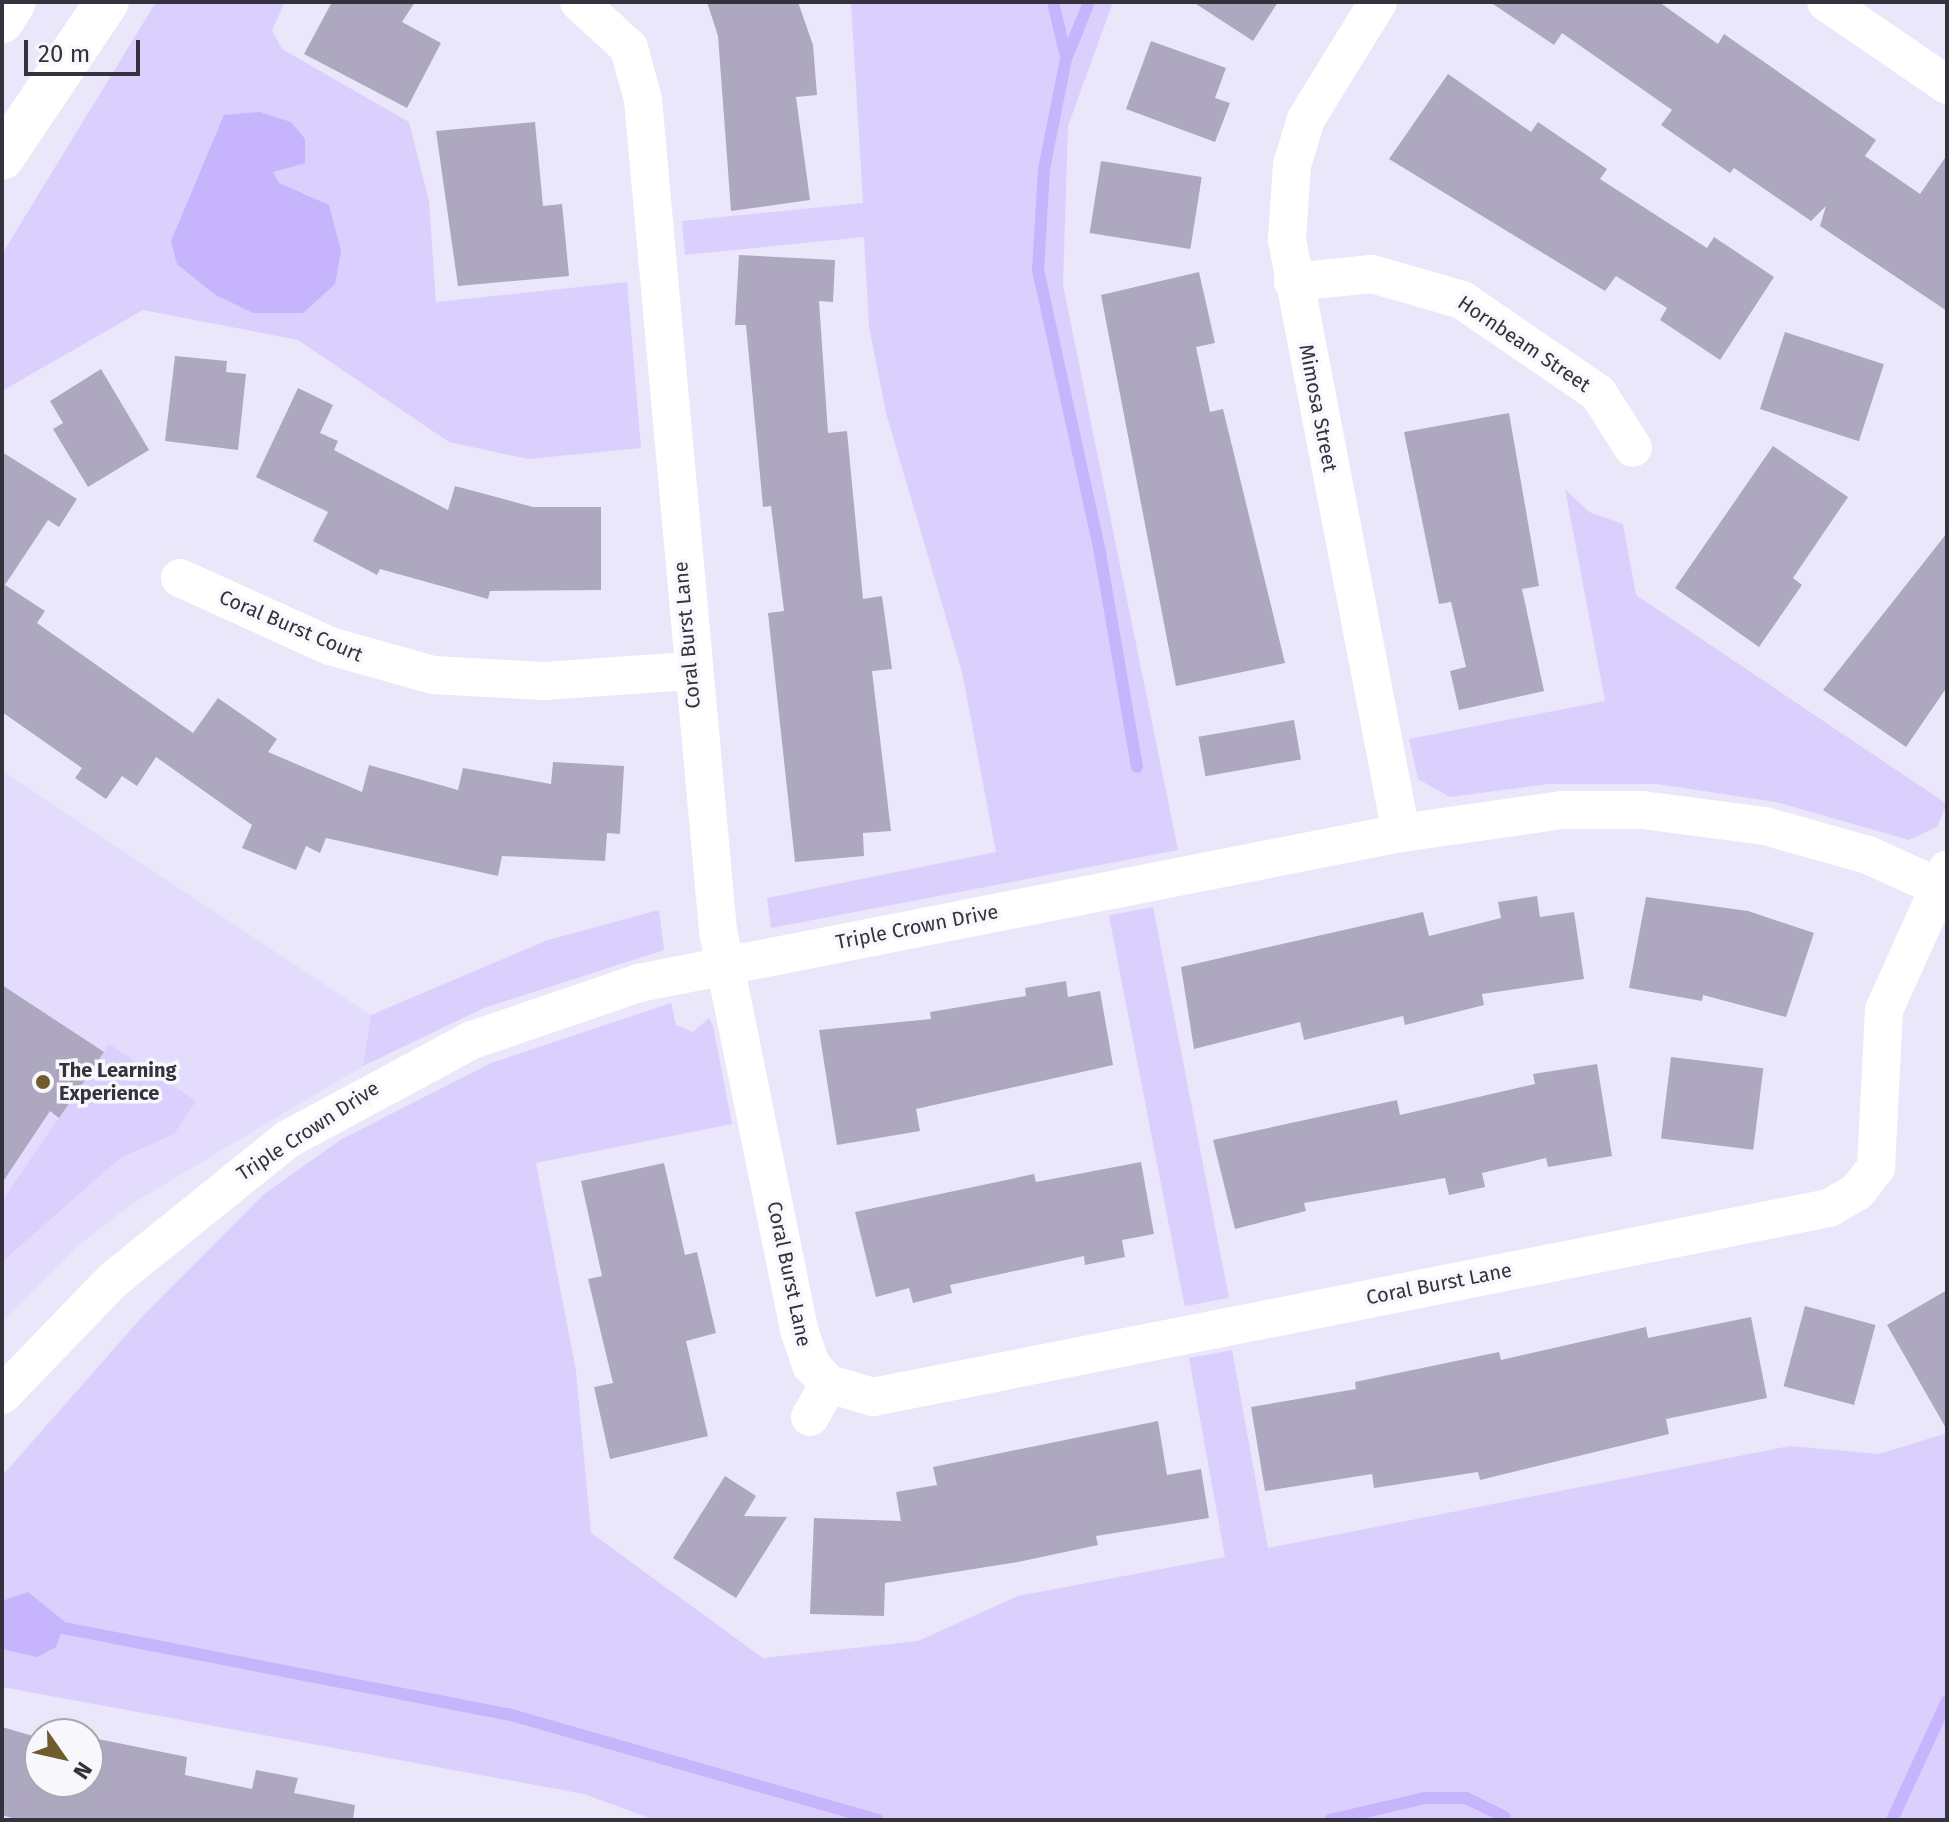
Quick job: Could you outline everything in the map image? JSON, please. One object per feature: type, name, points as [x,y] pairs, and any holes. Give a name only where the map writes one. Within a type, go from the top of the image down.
[{"type":"main road","points":[[2,21],[14,2]]},
{"type":"main road","points":[[2,158],[107,2]]},
{"type":"street","name":"Coral Burst Lane","points":[[579,2],[629,48],[643,100],[690,671],[725,963],[799,1330],[811,1365],[829,1384],[873,1397],[1814,1211],[1881,1192],[1882,1139],[1876,1066],[1884,1010],[1944,882]]},
{"type":"street","name":"Mimosa Street","points":[[1378,2],[1315,99],[1299,141],[1287,224],[1293,282],[1401,833]]},
{"type":"street","points":[[1826,2],[1947,85]]},
{"type":"street","name":"Hornbeam Street","points":[[1293,282],[1372,274],[1462,300],[1598,393],[1633,448]]},
{"type":"street","name":"Coral Burst Court","points":[[180,578],[330,646],[433,675],[544,681],[690,671]]},
{"type":"street","name":"Triple Crown Drive","points":[[2,1395],[166,1232],[331,1112],[507,1027],[725,963],[1401,833],[1562,810],[1682,813],[1837,844],[1944,882]]},
{"type":"street","points":[[810,1417],[829,1384]]},
{"type":"shaded area","points":[[156,2],[285,2],[272,30],[282,49],[409,122],[429,201],[436,302],[627,282],[641,448],[528,459],[449,442],[298,340],[143,310],[2,391],[2,254]]},
{"type":"shaded area","points":[[851,2],[1113,2],[1068,126],[1063,285],[1178,850],[771,928],[767,898],[996,852],[962,672],[886,413],[869,326],[864,237],[685,255],[682,221],[863,203]]},
{"type":"shaded area","points":[[260,112],[291,122],[305,139],[305,163],[273,172],[279,183],[329,205],[341,251],[335,284],[303,313],[253,313],[214,294],[177,264],[171,241],[224,115]]},
{"type":"shaded area","points":[[1565,489],[1589,512],[1623,524],[1636,595],[1947,804],[1937,827],[1909,840],[1776,802],[1657,784],[1549,784],[1450,797],[1418,779],[1409,739],[1605,701]]},
{"type":"shaded area","points":[[2,771],[371,1015],[363,1066],[133,1203],[78,1246],[2,1323]]},
{"type":"shaded area","points":[[1153,907],[1229,1298],[1185,1306],[1109,916]]},
{"type":"shaded area","points":[[659,910],[664,950],[484,1008],[363,1066],[371,1015],[548,940]]},
{"type":"shaded area","points":[[671,1003],[676,1025],[693,1032],[709,1018],[732,1124],[536,1163],[576,1371],[591,1533],[763,1658],[918,1641],[1018,1596],[1225,1557],[1189,1358],[1232,1350],[1268,1548],[1790,1446],[1879,1454],[1947,1433],[1947,1820],[655,1820],[584,1794],[2,1687],[2,1476],[142,1317],[264,1194],[342,1139],[491,1063]]},
{"type":"shaded area","points":[[109,1044],[196,1101],[174,1134],[120,1158],[2,1262],[2,1201]]},
{"type":"shaded area","points":[[28,1592],[65,1622],[56,1647],[37,1657],[2,1649],[2,1601]]},
{"type":"building","points":[[332,2],[415,2],[402,22],[441,43],[407,108],[304,54]]},
{"type":"building","points":[[707,2],[798,2],[813,45],[817,95],[796,97],[810,200],[731,211],[718,36]]},
{"type":"building","points":[[1193,2],[1278,2],[1253,41]]},
{"type":"building","points":[[1490,2],[1659,2],[1718,44],[1724,34],[1876,140],[1865,156],[1920,194],[1947,155],[1947,311],[1820,226],[1826,206],[1811,221],[1734,168],[1730,173],[1661,125],[1672,110],[1562,33],[1554,45]]},
{"type":"building","points":[[1151,41],[1226,68],[1215,98],[1230,103],[1215,142],[1126,109]]},
{"type":"building","points":[[1448,74],[1531,132],[1538,122],[1607,169],[1600,179],[1707,248],[1714,237],[1774,277],[1720,360],[1660,320],[1667,308],[1616,276],[1605,291],[1389,159]]},
{"type":"building","points":[[535,122],[543,206],[562,204],[569,276],[458,286],[436,131]]},
{"type":"building","points":[[1101,161],[1202,177],[1190,249],[1090,233]]},
{"type":"building","points":[[739,255],[835,260],[833,302],[819,301],[828,433],[847,431],[863,599],[882,596],[892,669],[872,671],[891,831],[863,833],[864,856],[795,862],[768,613],[784,611],[771,506],[763,507],[746,325],[735,325]]},
{"type":"building","points":[[1199,272],[1215,343],[1196,347],[1210,412],[1223,409],[1285,663],[1176,686],[1101,295]]},
{"type":"building","points":[[1785,332],[1884,364],[1859,441],[1760,409]]},
{"type":"building","points":[[175,356],[227,361],[226,372],[246,374],[238,450],[165,441]]},
{"type":"building","points":[[101,369],[149,450],[88,487],[53,429],[63,423],[50,401]]},
{"type":"building","points":[[298,388],[333,405],[320,433],[338,441],[334,450],[448,510],[455,486],[533,507],[601,507],[601,590],[490,591],[488,599],[380,569],[377,575],[313,541],[328,512],[256,477]]},
{"type":"building","points":[[1509,413],[1539,586],[1522,589],[1544,691],[1459,710],[1450,671],[1466,667],[1451,602],[1439,604],[1404,432]]},
{"type":"building","points":[[1773,446],[1848,497],[1793,578],[1802,585],[1759,647],[1675,588]]},
{"type":"building","points":[[2,452],[77,499],[59,527],[48,520],[5,585],[45,611],[37,623],[193,733],[218,698],[277,739],[268,752],[362,792],[369,765],[458,790],[463,768],[551,784],[553,762],[624,766],[620,834],[607,833],[605,861],[502,856],[498,876],[326,838],[320,853],[306,846],[296,870],[242,848],[252,825],[156,757],[137,786],[122,776],[106,799],[75,778],[82,768],[2,712]]},
{"type":"building","points":[[1947,533],[1947,687],[1906,747],[1823,690]]},
{"type":"building","points":[[1294,720],[1301,759],[1205,776],[1198,737]]},
{"type":"building","points":[[1537,896],[1540,917],[1574,912],[1584,979],[1482,994],[1484,1005],[1405,1025],[1403,1016],[1304,1040],[1300,1022],[1194,1049],[1181,967],[1423,912],[1429,936],[1501,918],[1498,902]]},
{"type":"building","points":[[1646,897],[1748,911],[1814,933],[1786,1017],[1703,995],[1702,1001],[1629,988]]},
{"type":"building","points":[[1066,981],[1068,997],[1100,991],[1113,1065],[916,1109],[920,1131],[837,1145],[819,1030],[931,1019],[930,1012],[1026,996],[1025,988]]},
{"type":"building","name":"The Learning Experience","points":[[2,985],[104,1052],[59,1118],[50,1111],[2,1183]]},
{"type":"building","points":[[1671,1057],[1763,1068],[1753,1150],[1661,1138]]},
{"type":"building","points":[[1597,1064],[1612,1156],[1548,1167],[1546,1158],[1482,1173],[1485,1187],[1449,1195],[1445,1178],[1304,1203],[1306,1211],[1235,1229],[1213,1140],[1397,1100],[1400,1115],[1535,1084],[1533,1074]]},
{"type":"building","points":[[1141,1162],[1154,1234],[1122,1240],[1125,1257],[1085,1265],[1084,1256],[950,1285],[952,1293],[913,1303],[909,1288],[876,1297],[855,1212],[1034,1174],[1036,1182]]},
{"type":"building","points":[[664,1163],[685,1255],[697,1252],[716,1333],[686,1341],[708,1436],[610,1459],[594,1387],[613,1383],[588,1279],[602,1276],[581,1181]]},
{"type":"building","points":[[1947,1290],[1947,1430],[1887,1325]]},
{"type":"building","points":[[1805,1306],[1876,1325],[1854,1405],[1784,1386]]},
{"type":"building","points":[[1751,1317],[1767,1398],[1666,1419],[1669,1434],[1480,1480],[1478,1472],[1374,1488],[1372,1474],[1265,1491],[1251,1407],[1356,1389],[1355,1382],[1499,1352],[1501,1360],[1646,1327],[1648,1338]]},
{"type":"building","points":[[1158,1421],[1167,1475],[1201,1469],[1209,1518],[1096,1536],[1098,1545],[1018,1562],[885,1583],[884,1616],[810,1614],[814,1518],[901,1521],[896,1492],[937,1485],[933,1467]]},
{"type":"building","points":[[725,1476],[756,1496],[744,1516],[787,1517],[736,1598],[673,1558]]},
{"type":"building","points":[[2,1727],[24,1733],[24,1798],[104,1798],[104,1740],[187,1757],[185,1775],[252,1789],[256,1770],[298,1778],[294,1793],[355,1805],[353,1820],[18,1820],[2,1815]]},
{"type":"waterway","points":[[1053,2],[1066,57]]},
{"type":"waterway","points":[[1089,2],[1066,59],[1044,169],[1038,270],[1100,553],[1137,767]]},
{"type":"waterway","points":[[48,1625],[508,1714],[878,1820]]},
{"type":"waterway","points":[[1892,1820],[1947,1701]]},
{"type":"waterway","points":[[1330,1820],[1425,1798],[1466,1798],[1505,1817]]},
{"type":"place","name":"The Learning Experience","points":[[43,1082]]}]
